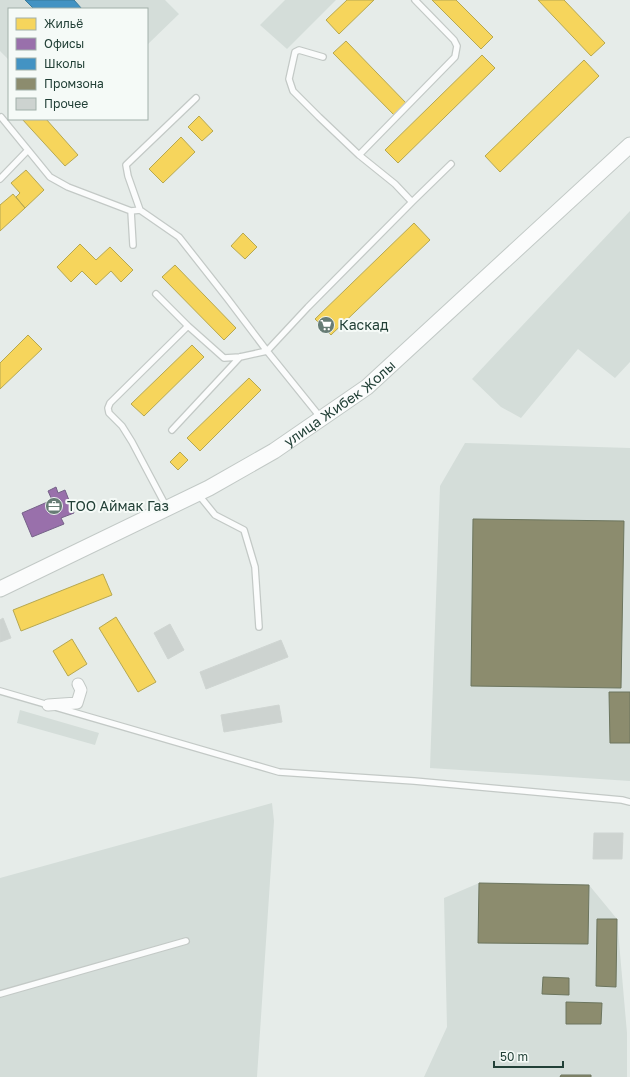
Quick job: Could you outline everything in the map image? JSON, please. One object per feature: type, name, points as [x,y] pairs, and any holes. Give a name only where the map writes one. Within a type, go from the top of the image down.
[{"type":"street","name":"улица Жибек Жолы","points":[[0,589],[198,494],[274,451],[367,387],[630,145]]},
{"type":"street","points":[[48,705],[77,703],[81,690],[78,684]]},
{"type":"lane","points":[[359,155],[455,58],[457,46],[454,40],[415,0]]},
{"type":"lane","points":[[323,57],[299,50],[295,52],[289,79],[293,91],[359,155],[395,184],[412,202]]},
{"type":"lane","points":[[196,98],[126,165],[128,176],[140,210],[179,237],[266,351],[322,418]]},
{"type":"lane","points":[[1,117],[50,177],[68,187],[131,211],[140,210]]},
{"type":"lane","points":[[0,179],[28,150]]},
{"type":"lane","points":[[156,294],[188,326],[224,358],[240,358],[266,351],[451,164]]},
{"type":"lane","points":[[131,211],[133,245]]},
{"type":"lane","points":[[167,508],[132,442],[122,426],[109,413],[108,408],[110,403],[188,326]]},
{"type":"lane","points":[[172,430],[240,358]]},
{"type":"lane","points":[[198,494],[215,515],[244,530],[255,567],[259,627]]},
{"type":"lane","points":[[0,691],[279,772],[414,781],[622,800],[630,802]]},
{"type":"lane","points":[[0,994],[186,941]]},
{"type":"shaded area","points":[[0,0],[165,0],[179,14],[148,44],[148,8],[8,8],[8,59],[0,51]]},
{"type":"shaded area","points":[[285,0],[336,0],[287,49],[260,25]]},
{"type":"shaded area","points":[[630,211],[630,362],[615,378],[578,349],[521,418],[501,407],[472,379]]},
{"type":"shaded area","points":[[465,443],[630,448],[630,781],[430,768],[440,486]]},
{"type":"shaded area","points":[[20,710],[99,733],[95,745],[17,723]]},
{"type":"shaded area","points":[[272,803],[274,821],[257,1077],[0,1077],[0,878]]},
{"type":"shaded area","points":[[479,883],[589,885],[617,919],[627,1033],[627,1077],[424,1077],[447,1027],[444,898]]},
{"type":"building: Жильё","points":[[347,0],[374,0],[339,34],[326,20]]},
{"type":"building: Жильё","points":[[432,0],[456,0],[493,37],[481,49]]},
{"type":"building: Жильё","points":[[538,0],[564,0],[605,43],[591,56]]},
{"type":"building: Жильё","points":[[346,41],[407,104],[395,116],[333,53]]},
{"type":"building: Жильё","points":[[482,55],[495,68],[398,163],[385,150]]},
{"type":"building: Жильё","points":[[584,60],[599,76],[500,172],[485,156]]},
{"type":"building: Жильё","points":[[199,116],[213,131],[202,141],[188,127]]},
{"type":"building: Жильё","points":[[23,120],[47,120],[78,155],[65,166]]},
{"type":"building: Жильё","points":[[181,137],[195,152],[163,183],[149,169]]},
{"type":"building: Жильё","points":[[26,170],[44,190],[25,208],[16,197],[20,193],[11,183]]},
{"type":"building: Жильё","points":[[13,194],[25,208],[0,231],[0,205]]},
{"type":"building: Жильё","points":[[414,223],[430,240],[331,335],[315,319]]},
{"type":"building: Жильё","points":[[243,233],[257,247],[245,259],[231,246]]},
{"type":"building: Жильё","points":[[80,244],[96,260],[110,247],[133,270],[121,282],[111,271],[96,285],[82,271],[71,282],[57,267]]},
{"type":"building: Жильё","points":[[175,265],[236,328],[224,340],[162,277]]},
{"type":"building: Жильё","points":[[28,335],[42,349],[0,389],[0,363]]},
{"type":"building: Жильё","points":[[192,345],[204,357],[144,416],[131,404]]},
{"type":"building: Жильё","points":[[249,378],[261,390],[200,451],[187,438]]},
{"type":"building: Жильё","points":[[180,452],[188,460],[178,470],[170,462]]},
{"type":"building: Жильё","points":[[103,574],[112,595],[21,631],[13,610]]},
{"type":"building: Жильё","points":[[116,617],[156,682],[138,692],[99,628]]},
{"type":"building: Жильё","points":[[72,639],[87,664],[68,676],[53,651]]},
{"type":"building: Офисы","name":"ТОО Аймак Газ","points":[[56,487],[58,493],[65,490],[74,513],[61,518],[64,524],[32,537],[22,513],[52,500],[48,491]]},
{"type":"building: Школы","points":[[25,0],[74,0],[81,8],[33,8]]},
{"type":"building: Промзона","points":[[473,519],[624,521],[621,688],[471,686]]},
{"type":"building: Промзона","points":[[609,692],[630,692],[630,743],[610,743]]},
{"type":"building: Промзона","points":[[479,883],[589,885],[588,944],[478,943]]},
{"type":"building: Промзона","points":[[597,919],[617,919],[616,987],[596,986]]},
{"type":"building: Промзона","points":[[543,977],[569,978],[569,995],[542,994]]},
{"type":"building: Промзона","points":[[566,1002],[602,1003],[601,1024],[566,1024]]},
{"type":"building: Промзона","points":[[561,1075],[591,1075],[591,1077],[560,1077]]},
{"type":"building: Прочее","points":[[3,618],[11,638],[0,642],[0,620]]},
{"type":"building: Прочее","points":[[170,624],[184,650],[168,659],[154,633]]},
{"type":"building: Прочее","points":[[281,640],[288,657],[206,689],[200,672]]},
{"type":"building: Прочее","points":[[279,705],[282,722],[224,732],[221,715]]},
{"type":"building: Прочее","points":[[594,833],[623,833],[622,859],[593,859]]},
{"type":"place","name":"Каскад","points":[[326,325]]},
{"type":"place","name":"ТОО Аймак Газ","points":[[54,506]]}]
